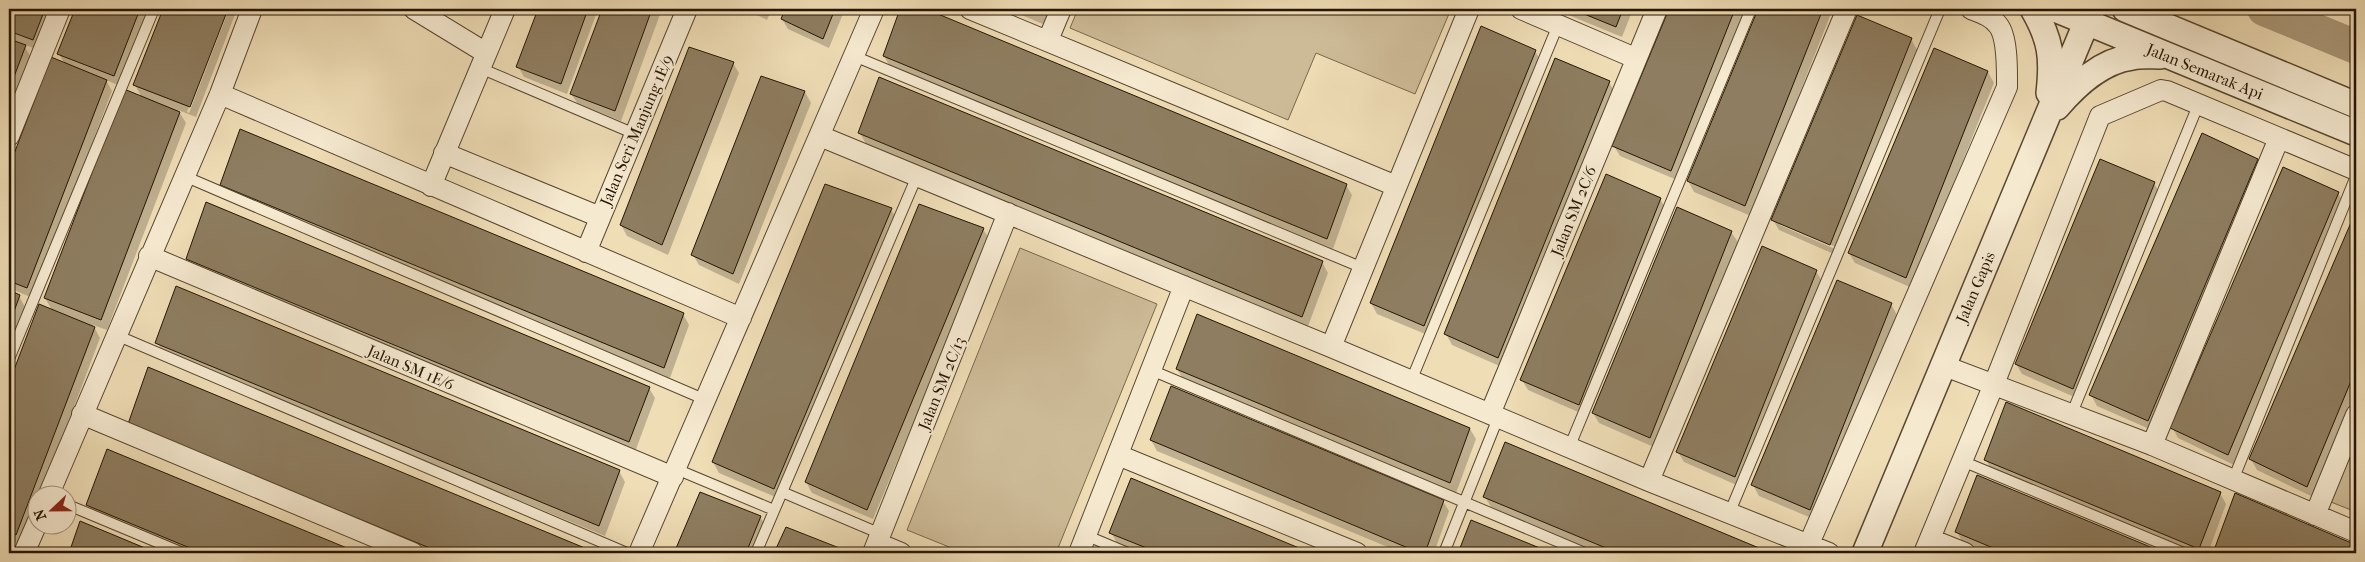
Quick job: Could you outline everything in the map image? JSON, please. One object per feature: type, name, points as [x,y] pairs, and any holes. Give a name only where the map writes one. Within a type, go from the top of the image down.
[{"type":"street","points":[[9,136],[60,9]]},
{"type":"street","points":[[53,484],[149,256],[220,94],[252,9]]},
{"type":"street","points":[[414,9],[483,60]]},
{"type":"street","points":[[431,186],[505,9]]},
{"type":"street","name":"Jalan Seri Manjung 1E/9","points":[[586,252],[686,9]]},
{"type":"street","points":[[639,553],[874,9]]},
{"type":"street","points":[[970,9],[1396,186]]},
{"type":"street","points":[[1048,40],[1061,9]]},
{"type":"street","points":[[1331,347],[1469,9]]},
{"type":"street","points":[[1521,9],[1635,58]]},
{"type":"street","name":"Jalan SM 2C/6","points":[[1494,416],[1635,58],[1657,9]]},
{"type":"street","points":[[1649,482],[1847,9]]},
{"type":"street","points":[[1806,549],[2006,87],[2008,60],[2000,26],[1988,16],[1971,9]]},
{"type":"street","points":[[2033,9],[2044,28],[2052,63],[2047,118]]},
{"type":"street","name":"Jalan Semarak Api","points":[[2055,9],[2090,16],[2168,56],[2356,133]]},
{"type":"street","name":"Jalan Semarak Api","points":[[2137,12],[2356,104]]},
{"type":"street","name":"Jalan Gapis","points":[[1865,553],[1942,365],[2090,16]]},
{"type":"street","points":[[2047,118],[2074,87],[2095,71],[2131,57],[2168,56]]},
{"type":"street","points":[[1964,553],[1927,546],[1994,384],[2100,116],[2161,90],[2199,103],[2356,170]]},
{"type":"street","points":[[220,94],[741,318]]},
{"type":"street","points":[[820,136],[1331,347],[1729,514],[1806,549],[1829,553]]},
{"type":"street","points":[[2152,445],[2279,138]]},
{"type":"street","points":[[444,153],[600,217]]},
{"type":"street","name":"Jalan SM 2C/13","points":[[877,544],[1008,213]]},
{"type":"street","name":"Jalan SM 1E/6","points":[[149,256],[674,473]]},
{"type":"street","points":[[1082,544],[1184,286]]},
{"type":"street","points":[[1942,365],[2152,445],[2356,532]]},
{"type":"street","points":[[82,414],[413,553]]},
{"type":"street","points":[[2315,515],[2356,415]]},
{"type":"street","points":[[1118,455],[1357,553]]},
{"type":"street","points":[[24,553],[32,534]]},
{"type":"street","points":[[877,544],[901,553]]},
{"type":"lane","points":[[9,359],[154,9]]},
{"type":"lane","points":[[1569,448],[1751,9]]},
{"type":"lane","points":[[1729,514],[1940,9]]},
{"type":"lane","points":[[1411,381],[1558,25]]},
{"type":"lane","points":[[854,56],[1363,268]]},
{"type":"lane","points":[[483,60],[635,134]]},
{"type":"lane","points":[[2072,414],[2199,103]]},
{"type":"lane","points":[[184,176],[706,400]]},
{"type":"lane","points":[[756,553],[917,176]]},
{"type":"lane","points":[[2233,480],[2356,176]]},
{"type":"lane","points":[[116,335],[627,553]]},
{"type":"lane","points":[[1151,370],[1585,553]]},
{"type":"lane","points":[[1444,553],[1465,502],[1494,416]]},
{"type":"lane","points":[[1962,461],[2184,553]]},
{"type":"lane","points":[[674,473],[774,510]]},
{"type":"lane","points":[[782,492],[877,544]]},
{"type":"lane","points":[[78,508],[183,553]]},
{"type":"lane","points":[[1082,544],[1128,553]]},
{"type":"shaded area","points":[[1078,9],[1451,9],[1415,94],[1316,53],[1288,120],[1070,28]]},
{"type":"shaded area","points":[[1020,248],[1157,304],[1056,553],[964,553],[907,530]]},
{"type":"shaded area","points":[[2356,440],[2356,512],[2331,502]]},
{"type":"building","points":[[9,9],[45,9],[33,40],[9,31]]},
{"type":"building","points":[[75,9],[140,9],[114,76],[57,54]]},
{"type":"building","points":[[163,9],[228,9],[190,107],[133,85]]},
{"type":"building","points":[[538,9],[588,9],[561,84],[516,67]]},
{"type":"building","points":[[602,9],[652,9],[615,111],[570,94]]},
{"type":"building","points":[[785,9],[835,9],[823,39],[781,19]]},
{"type":"building","points":[[900,9],[926,9],[1347,184],[1327,239],[883,56]]},
{"type":"building","points":[[1572,9],[1623,9],[1616,27]]},
{"type":"building","points":[[1669,9],[1735,9],[1671,171],[1612,146]]},
{"type":"building","points":[[1758,9],[1823,9],[1745,206],[1687,181]]},
{"type":"building","points":[[1857,15],[1912,38],[1830,245],[1771,220]]},
{"type":"building","points":[[1481,26],[1536,50],[1424,326],[1370,303]]},
{"type":"building","points":[[9,39],[26,45],[9,90]]},
{"type":"building","points":[[689,47],[734,62],[662,245],[620,225]]},
{"type":"building","points":[[1934,48],[1988,71],[1906,278],[1848,253]]},
{"type":"building","points":[[51,57],[107,80],[27,288],[9,281],[9,167]]},
{"type":"building","points":[[1555,58],[1610,81],[1498,358],[1444,334]]},
{"type":"building","points":[[761,76],[805,91],[733,274],[691,255]]},
{"type":"building","points":[[879,77],[1323,261],[1302,317],[858,133]]},
{"type":"building","points":[[124,89],[180,112],[101,320],[44,298]]},
{"type":"building","points":[[240,129],[684,313],[664,368],[220,185]]},
{"type":"building","points":[[2202,133],[2258,159],[2148,421],[2089,395]]},
{"type":"building","points":[[2100,159],[2155,182],[2073,389],[2015,364]]},
{"type":"building","points":[[2283,167],[2339,192],[2228,455],[2170,428]]},
{"type":"building","points":[[1606,174],[1661,198],[1579,405],[1520,380]]},
{"type":"building","points":[[825,184],[892,208],[774,489],[712,462]]},
{"type":"building","points":[[206,202],[650,387],[629,442],[186,259]]},
{"type":"building","points":[[919,204],[984,228],[867,510],[805,482]]},
{"type":"building","points":[[1677,207],[1732,231],[1650,438],[1592,413]]},
{"type":"building","points":[[2356,211],[2356,369],[2307,487],[2249,459]]},
{"type":"building","points":[[1762,246],[1817,270],[1735,477],[1676,452]]},
{"type":"building","points":[[1837,280],[1892,303],[1810,510],[1751,485]]},
{"type":"building","points":[[176,286],[620,470],[599,526],[155,343]]},
{"type":"building","points":[[9,290],[20,295],[9,325]]},
{"type":"building","points":[[39,304],[95,327],[35,484],[28,484],[28,503],[16,535],[9,532],[9,383]]},
{"type":"building","points":[[1197,314],[1470,428],[1450,483],[1176,369]]},
{"type":"building","points":[[148,367],[592,551],[591,553],[442,553],[128,424]]},
{"type":"building","points":[[1171,386],[1444,500],[1425,553],[1420,553],[1150,440]]},
{"type":"building","points":[[2006,402],[2221,492],[2199,549],[1984,460]]},
{"type":"building","points":[[1505,442],[1771,553],[1618,553],[1483,497]]},
{"type":"building","points":[[107,449],[359,553],[202,553],[86,505]]},
{"type":"building","points":[[1977,475],[2165,553],[2005,553],[1955,532]]},
{"type":"building","points":[[1131,478],[1311,553],[1159,553],[1109,533]]},
{"type":"building","points":[[700,492],[761,516],[746,553],[674,553]]},
{"type":"building","points":[[2235,493],[2356,545],[2356,553],[2213,553]]},
{"type":"building","points":[[1471,520],[1552,553],[1458,553]]},
{"type":"building","points":[[80,521],[157,553],[69,553],[76,534],[78,534]]},
{"type":"building","points":[[786,527],[847,551],[846,553],[774,553]]},
{"type":"waterway","points":[[2264,9],[2356,47]]}]
